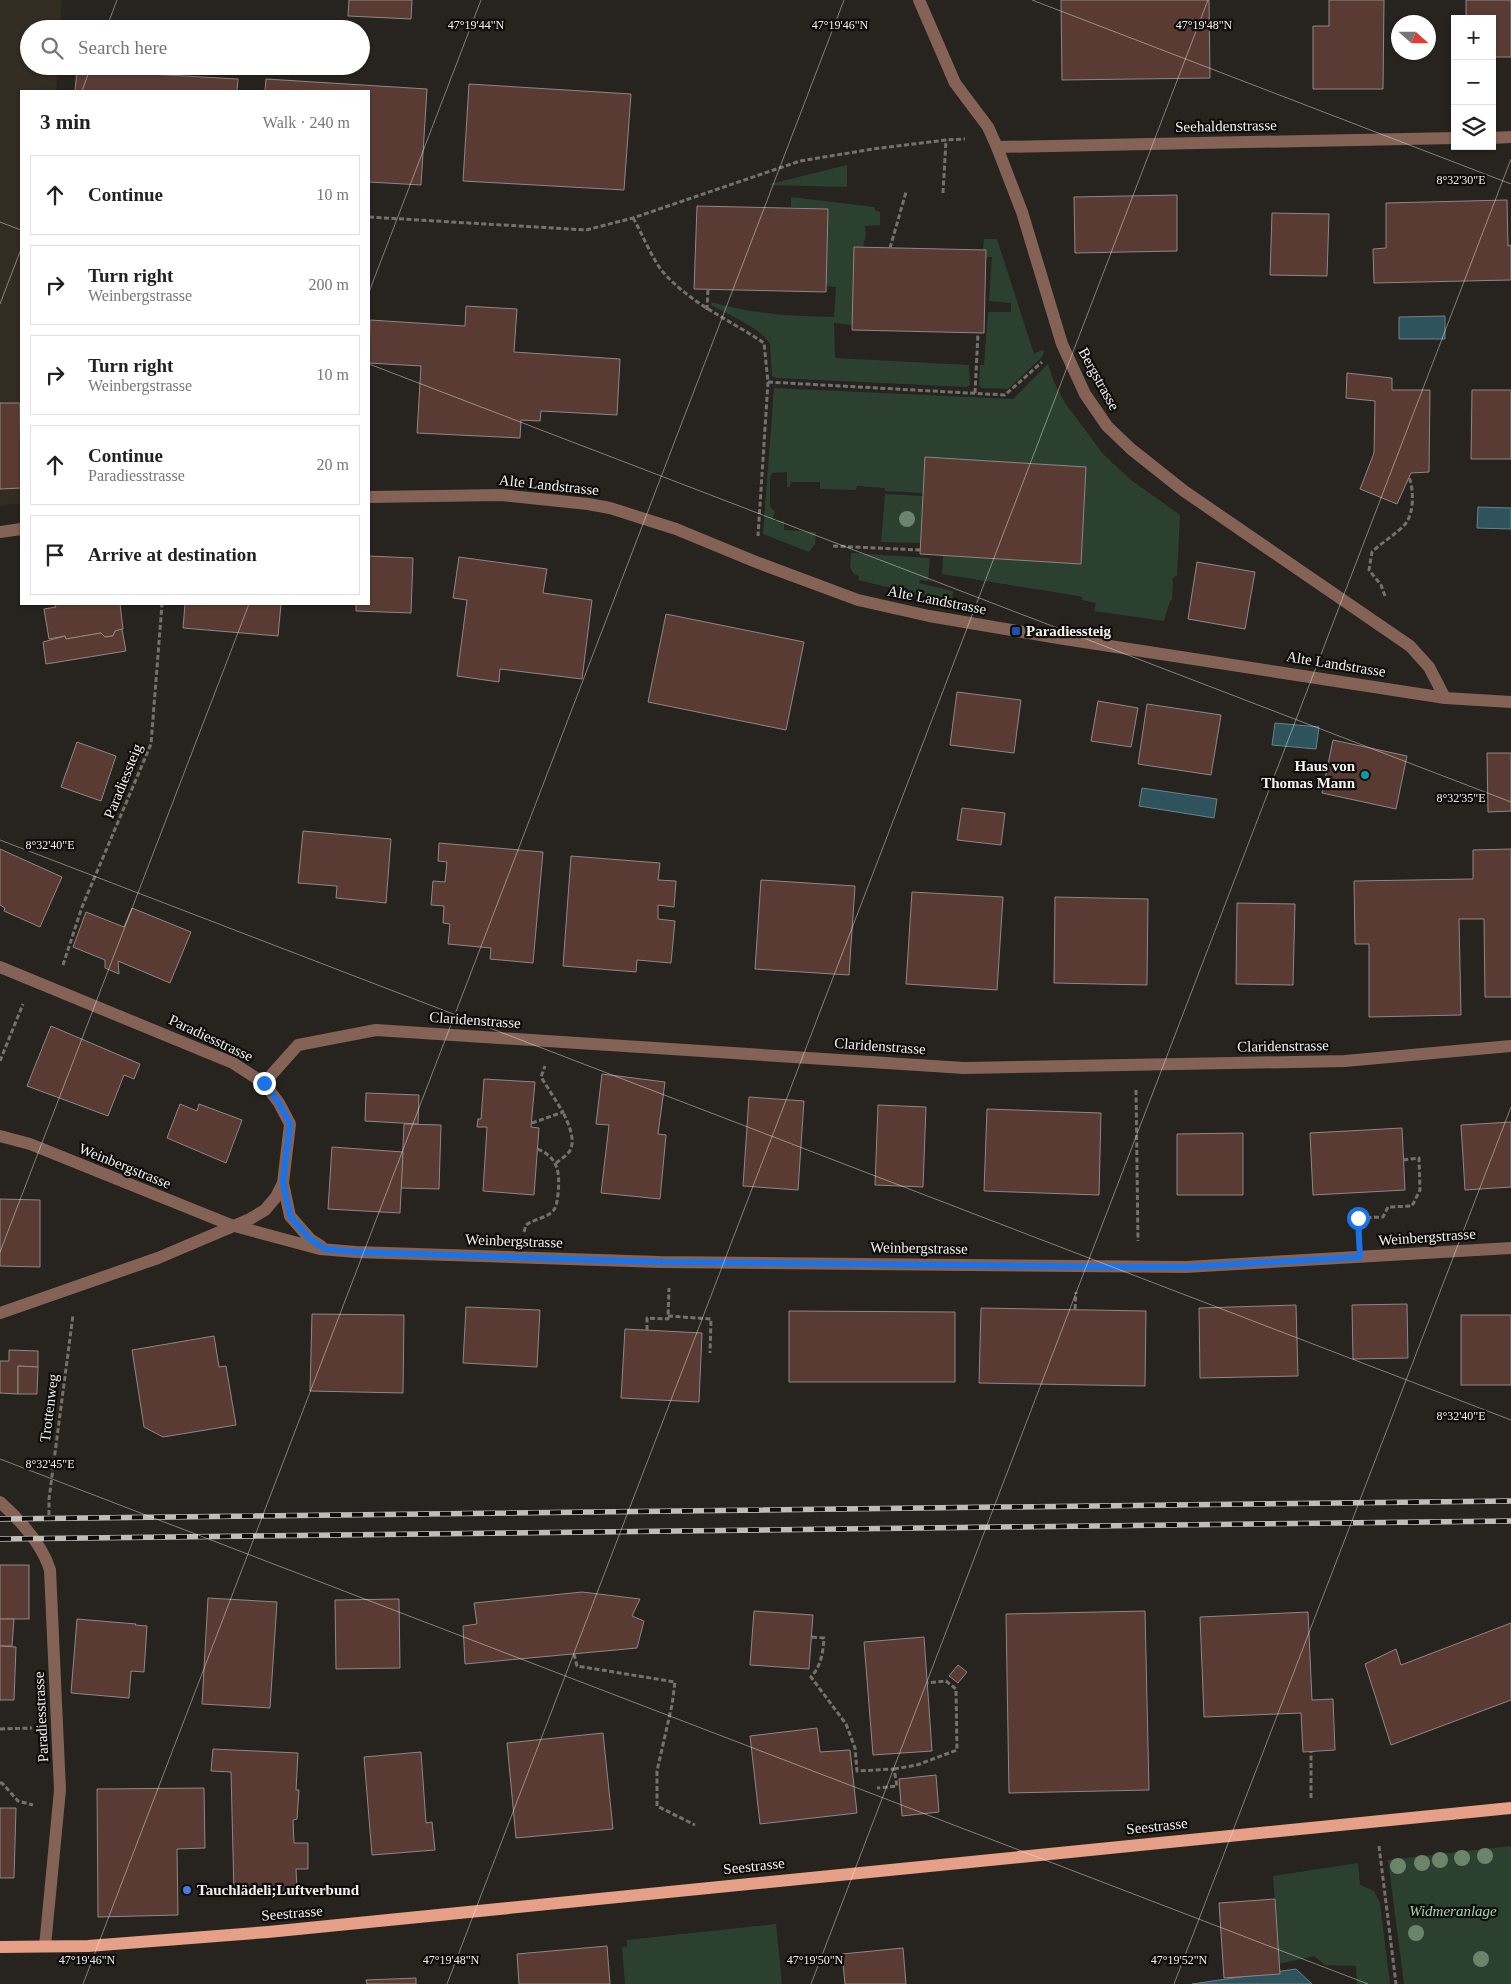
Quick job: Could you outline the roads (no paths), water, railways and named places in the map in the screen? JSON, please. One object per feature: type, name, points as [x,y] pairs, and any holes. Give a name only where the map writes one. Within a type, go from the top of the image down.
[{"type":"main road","name":"Seestrasse","points":[[0,1946],[88,1946],[268,1932],[1511,1808]]},
{"type":"street","name":"Bergstrasse","points":[[919,0],[955,83],[988,127],[997,147],[1022,212],[1062,344],[1085,394],[1107,426],[1131,450],[1184,491],[1410,646],[1429,667],[1445,698]]},
{"type":"street","points":[[1496,138],[1511,137]]},
{"type":"street","name":"Seehaldenstrasse","points":[[997,147],[1451,138]]},
{"type":"street","name":"Alte Landstrasse","points":[[370,497],[501,496],[588,504],[610,508],[676,530],[858,600],[929,616],[1445,698],[1511,702]]},
{"type":"street","points":[[0,532],[20,529]]},
{"type":"street","name":"Paradiesstrasse","points":[[0,967],[233,1063],[264,1083],[279,1103],[290,1124],[283,1182],[276,1197],[264,1210],[250,1219],[231,1225],[158,1258],[0,1313]]},
{"type":"street","name":"Claridenstrasse","points":[[264,1083],[298,1046],[376,1030],[964,1068],[1135,1066],[1345,1060],[1511,1046]]},
{"type":"street","name":"Weinbergstrasse","points":[[0,1136],[30,1144],[231,1225],[325,1249],[356,1252],[670,1262],[1186,1267],[1511,1248]]},
{"type":"street","points":[[283,1182],[290,1216],[310,1239],[325,1249]]},
{"type":"street","name":"Paradiesstrasse","points":[[0,1502],[38,1544],[46,1557],[50,1570],[60,1790],[45,1946]]},
{"type":"water","points":[[1445,316],[1445,339],[1399,339],[1399,317]]},
{"type":"water","points":[[1478,507],[1511,508],[1511,529],[1477,528]]},
{"type":"water","points":[[1275,723],[1319,727],[1316,749],[1272,745]]},
{"type":"water","points":[[1142,788],[1217,799],[1214,818],[1139,806]]},
{"type":"water","points":[[1296,1969],[1312,1984],[1192,1984]]},
{"type":"railway","points":[[0,1519],[1511,1501]]},
{"type":"railway","points":[[0,1539],[1511,1521]]},
{"type":"place","name":"Paradiessteig","points":[[1016,631]]},
{"type":"place","name":"Haus von Thomas Mann","points":[[1365,775]]},
{"type":"place","name":"Tauchlädeli;Luftverbund","points":[[187,1890]]},
{"type":"park label","name":"Widmeranlage","points":[[1453,1911]]}]
